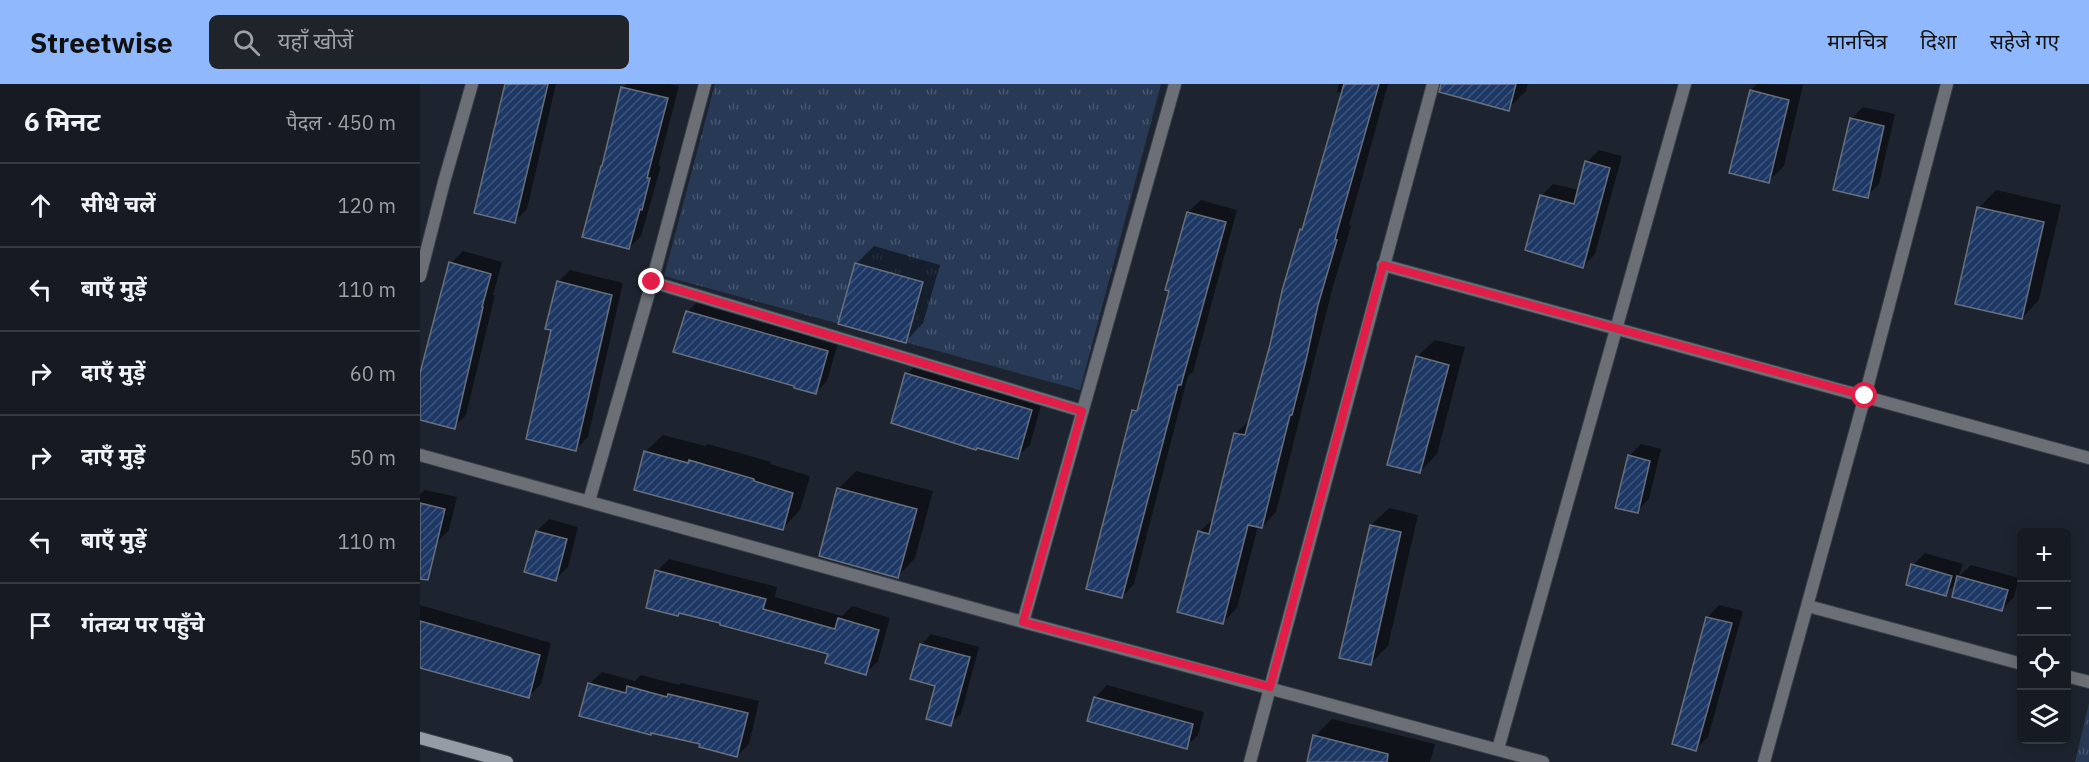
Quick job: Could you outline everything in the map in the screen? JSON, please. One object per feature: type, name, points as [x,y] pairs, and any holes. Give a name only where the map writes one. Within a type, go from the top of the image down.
[{"type":"street","points":[[420,276],[472,84]]},
{"type":"street","points":[[589,501],[652,282],[705,84]]},
{"type":"street","points":[[1023,622],[1175,84]]},
{"type":"street","points":[[1250,762],[1433,84]]},
{"type":"street","points":[[1498,749],[1685,84]]},
{"type":"street","points":[[1764,762],[1865,396],[1947,84]]},
{"type":"street","points":[[1383,265],[2089,458]]},
{"type":"street","points":[[652,282],[1082,411]]},
{"type":"street","points":[[420,455],[1023,622],[1543,762]]},
{"type":"street","points":[[1808,606],[2017,663]]},
{"type":"street","points":[[2071,677],[2089,682]]},
{"type":"street","points":[[420,738],[507,762]]},
{"type":"green space","points":[[715,84],[1161,84],[1080,390],[664,276]]},
{"type":"green space","points":[[2089,703],[2089,762],[2075,762]]},
{"type":"building","points":[[505,84],[548,84],[515,223],[474,213]]},
{"type":"building","points":[[1344,84],[1379,84],[1335,239],[1337,240],[1318,305],[1262,528],[1248,525],[1223,624],[1177,612],[1198,531],[1209,534],[1234,433],[1245,435],[1270,345],[1282,291]]},
{"type":"building","points":[[1441,84],[1516,84],[1509,111],[1439,92]]},
{"type":"building","points":[[621,87],[668,98],[647,178],[650,178],[642,210],[640,209],[629,249],[582,237]]},
{"type":"building","points":[[1750,90],[1789,100],[1769,183],[1729,173]]},
{"type":"building","points":[[1850,118],[1884,126],[1868,198],[1833,190]]},
{"type":"building","points":[[1585,161],[1610,168],[1583,268],[1525,250],[1540,195],[1574,204]]},
{"type":"building","points":[[1977,207],[2044,222],[2022,319],[1955,304]]},
{"type":"building","points":[[1187,212],[1226,222],[1181,385],[1178,385],[1122,598],[1086,589],[1132,410],[1137,411],[1169,291],[1165,290]]},
{"type":"building","points":[[449,262],[491,274],[455,429],[420,420],[420,373]]},
{"type":"building","points":[[855,263],[923,282],[906,343],[838,324]]},
{"type":"building","points":[[557,281],[612,295],[576,451],[526,439],[551,330],[545,329]]},
{"type":"building","points":[[686,311],[828,351],[816,394],[673,352]]},
{"type":"building","points":[[1416,356],[1449,365],[1420,473],[1387,465]]},
{"type":"building","points":[[905,373],[1032,410],[1018,459],[977,448],[976,450],[891,423]]},
{"type":"building","points":[[644,451],[688,463],[689,460],[793,493],[783,530],[634,490]]},
{"type":"building","points":[[1628,455],[1650,461],[1638,513],[1615,508]]},
{"type":"building","points":[[837,488],[917,509],[898,578],[819,556]]},
{"type":"building","points":[[420,503],[445,509],[428,580],[420,579]]},
{"type":"building","points":[[1370,525],[1401,532],[1371,665],[1339,658]]},
{"type":"building","points":[[536,531],[567,539],[556,581],[524,572]]},
{"type":"building","points":[[1911,564],[1952,576],[1946,596],[1906,585]]},
{"type":"building","points":[[655,570],[766,599],[763,609],[835,629],[838,618],[879,630],[866,675],[825,663],[828,654],[720,625],[720,623],[646,608]]},
{"type":"building","points":[[1957,576],[2008,590],[2002,611],[1952,597]]},
{"type":"building","points":[[1706,617],[1732,623],[1696,751],[1672,744]]},
{"type":"building","points":[[420,621],[540,655],[529,698],[420,668]]},
{"type":"building","points":[[920,644],[970,657],[951,726],[926,719],[935,686],[910,679]]},
{"type":"building","points":[[588,683],[626,693],[627,686],[667,697],[668,694],[748,713],[737,757],[699,747],[700,744],[651,733],[651,735],[579,716]]},
{"type":"building","points":[[1094,697],[1193,724],[1187,749],[1087,721]]},
{"type":"building","points":[[1313,735],[1388,754],[1387,762],[1307,762]]},
{"type":"route","points":[[652,282],[1082,411],[1023,622],[1270,687],[1383,265],[1865,396]]}]
